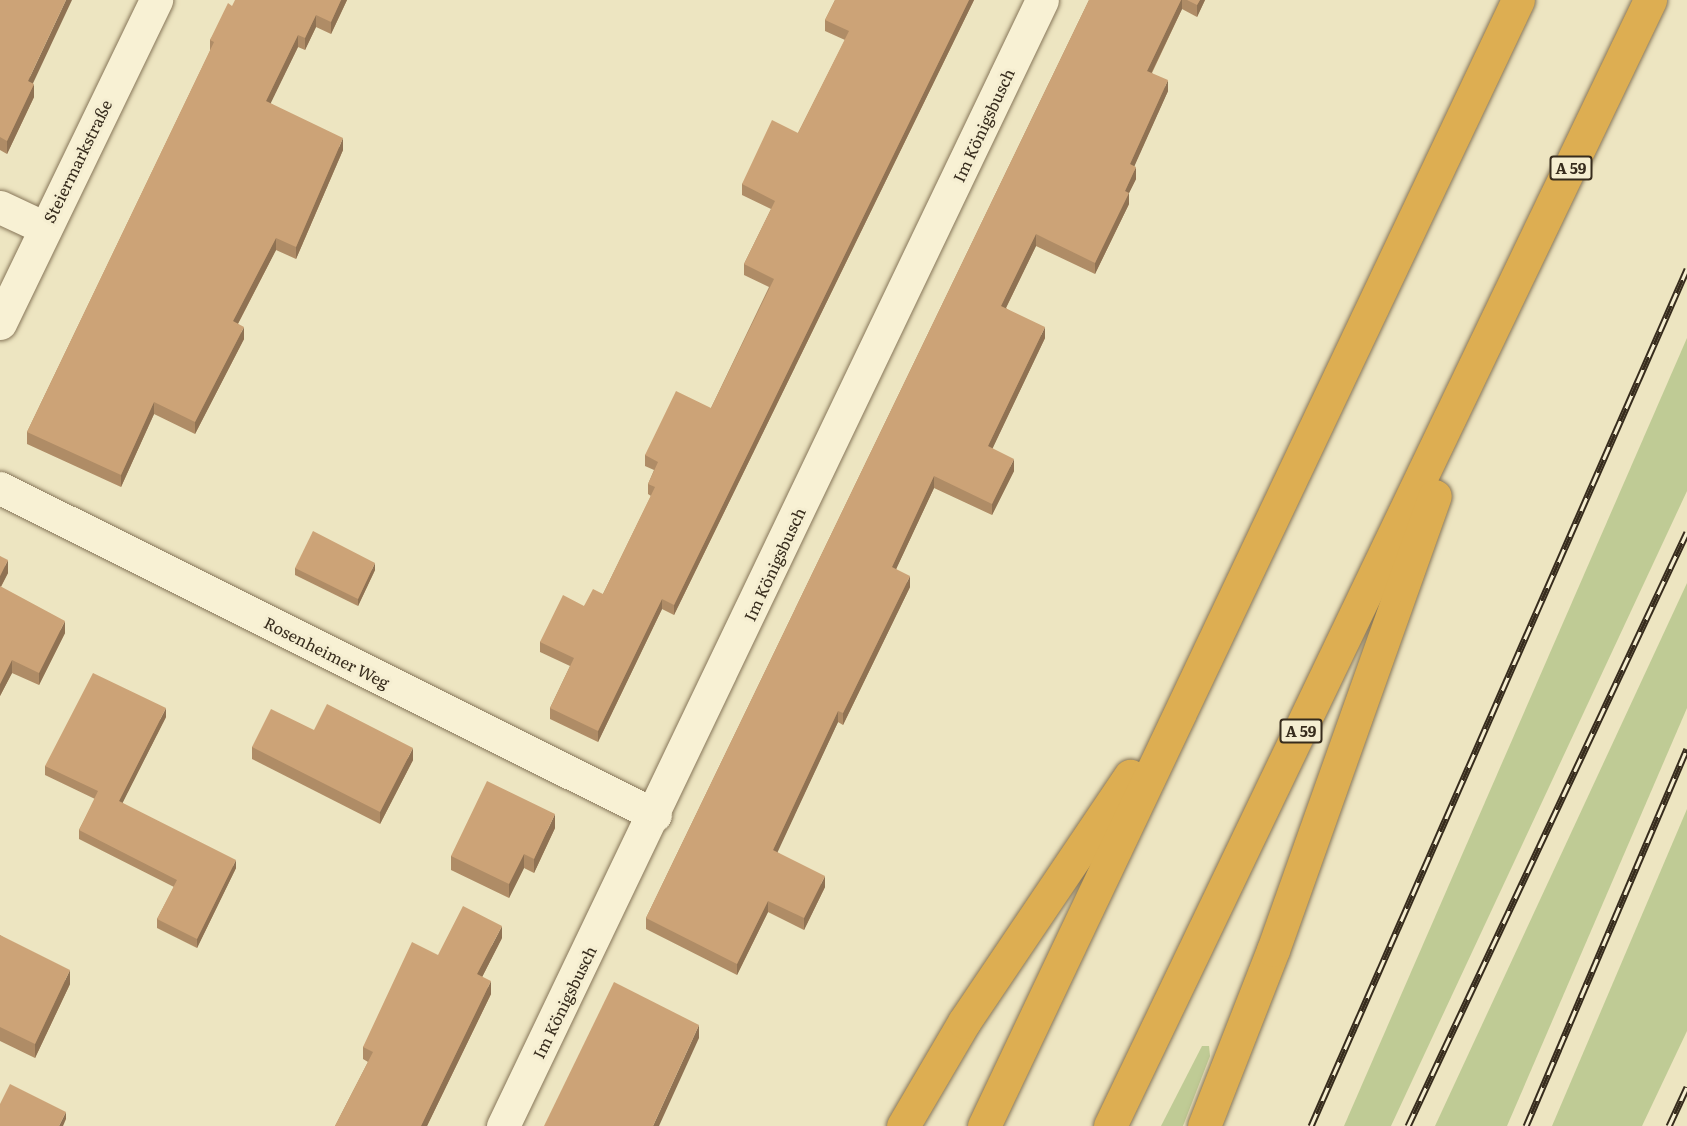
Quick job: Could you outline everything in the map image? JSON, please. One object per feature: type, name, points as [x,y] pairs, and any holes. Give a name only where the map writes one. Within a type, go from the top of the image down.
[{"type":"highway","points":[[984,1126],[1188,690],[1518,0]]},
{"type":"highway","name":"A 59","points":[[1110,1126],[1492,336],[1650,0]]},
{"type":"highway","name":"A 59","points":[[1204,1126],[1273,950],[1492,336]]},
{"type":"highway","points":[[903,1126],[964,1022],[1188,690]]},
{"type":"street","name":"Steiermarkstraße","points":[[0,323],[156,0]]},
{"type":"street","name":"Im Königsbusch","points":[[503,1126],[655,815],[1042,0]]},
{"type":"street","points":[[0,207],[45,228]]},
{"type":"street","name":"Rosenheimer Weg","points":[[0,488],[655,815]]},
{"type":"green space","points":[[1687,338],[1687,491],[1391,1126],[1344,1126]]},
{"type":"green space","points":[[1687,583],[1687,708],[1507,1126],[1435,1126]]},
{"type":"green space","points":[[1687,809],[1687,1031],[1642,1126],[1552,1126]]},
{"type":"green space","points":[[1202,1046],[1209,1046],[1210,1056],[1183,1126],[1161,1126]]},
{"type":"building","points":[[0,0],[66,0],[28,81],[34,84],[7,141],[0,137]]},
{"type":"building","points":[[235,0],[341,0],[331,22],[316,15],[305,38],[298,35],[266,101],[343,138],[296,247],[276,238],[233,321],[244,327],[195,422],[154,402],[121,475],[27,432],[214,42],[210,40],[228,3],[232,6]]},
{"type":"building","points":[[835,0],[969,0],[674,605],[662,599],[598,731],[550,708],[574,658],[540,642],[563,595],[584,606],[593,589],[603,594],[655,487],[648,484],[658,462],[645,455],[676,391],[711,408],[774,279],[744,264],[775,201],[742,184],[772,120],[798,133],[849,31],[825,20]]},
{"type":"building","points":[[1089,0],[1181,0],[1147,71],[1168,80],[1130,164],[1136,167],[1125,191],[1129,193],[1095,263],[1036,234],[1001,306],[1045,327],[988,446],[1014,459],[992,504],[934,476],[892,567],[910,576],[843,713],[838,711],[773,850],[825,876],[804,918],[768,901],[737,964],[646,918]]},
{"type":"building","points":[[1187,0],[1200,0],[1197,5]]},
{"type":"building","points":[[313,531],[375,563],[358,599],[295,568]]},
{"type":"building","points":[[0,556],[8,560],[0,576]]},
{"type":"building","points":[[0,586],[65,621],[39,673],[12,660],[0,684]]},
{"type":"building","points":[[93,673],[166,708],[119,801],[236,860],[197,939],[157,919],[177,880],[79,830],[98,791],[45,766]]},
{"type":"building","points":[[327,704],[413,748],[380,812],[252,747],[271,709],[314,730]]},
{"type":"building","points":[[487,781],[555,814],[534,859],[524,854],[509,884],[451,856]]},
{"type":"building","points":[[463,906],[502,926],[477,974],[491,981],[421,1126],[335,1126],[373,1052],[363,1047],[412,942],[438,955]]},
{"type":"building","points":[[0,935],[70,970],[35,1044],[0,1027]]},
{"type":"building","points":[[614,982],[699,1025],[653,1126],[544,1126]]},
{"type":"building","points":[[10,1084],[66,1112],[59,1126],[0,1126],[0,1104]]},
{"type":"railway","points":[[1311,1126],[1687,269]]},
{"type":"railway","points":[[1408,1126],[1687,532]]},
{"type":"railway","points":[[1526,1126],[1687,749]]},
{"type":"railway","points":[[1669,1126],[1687,1087]]}]
